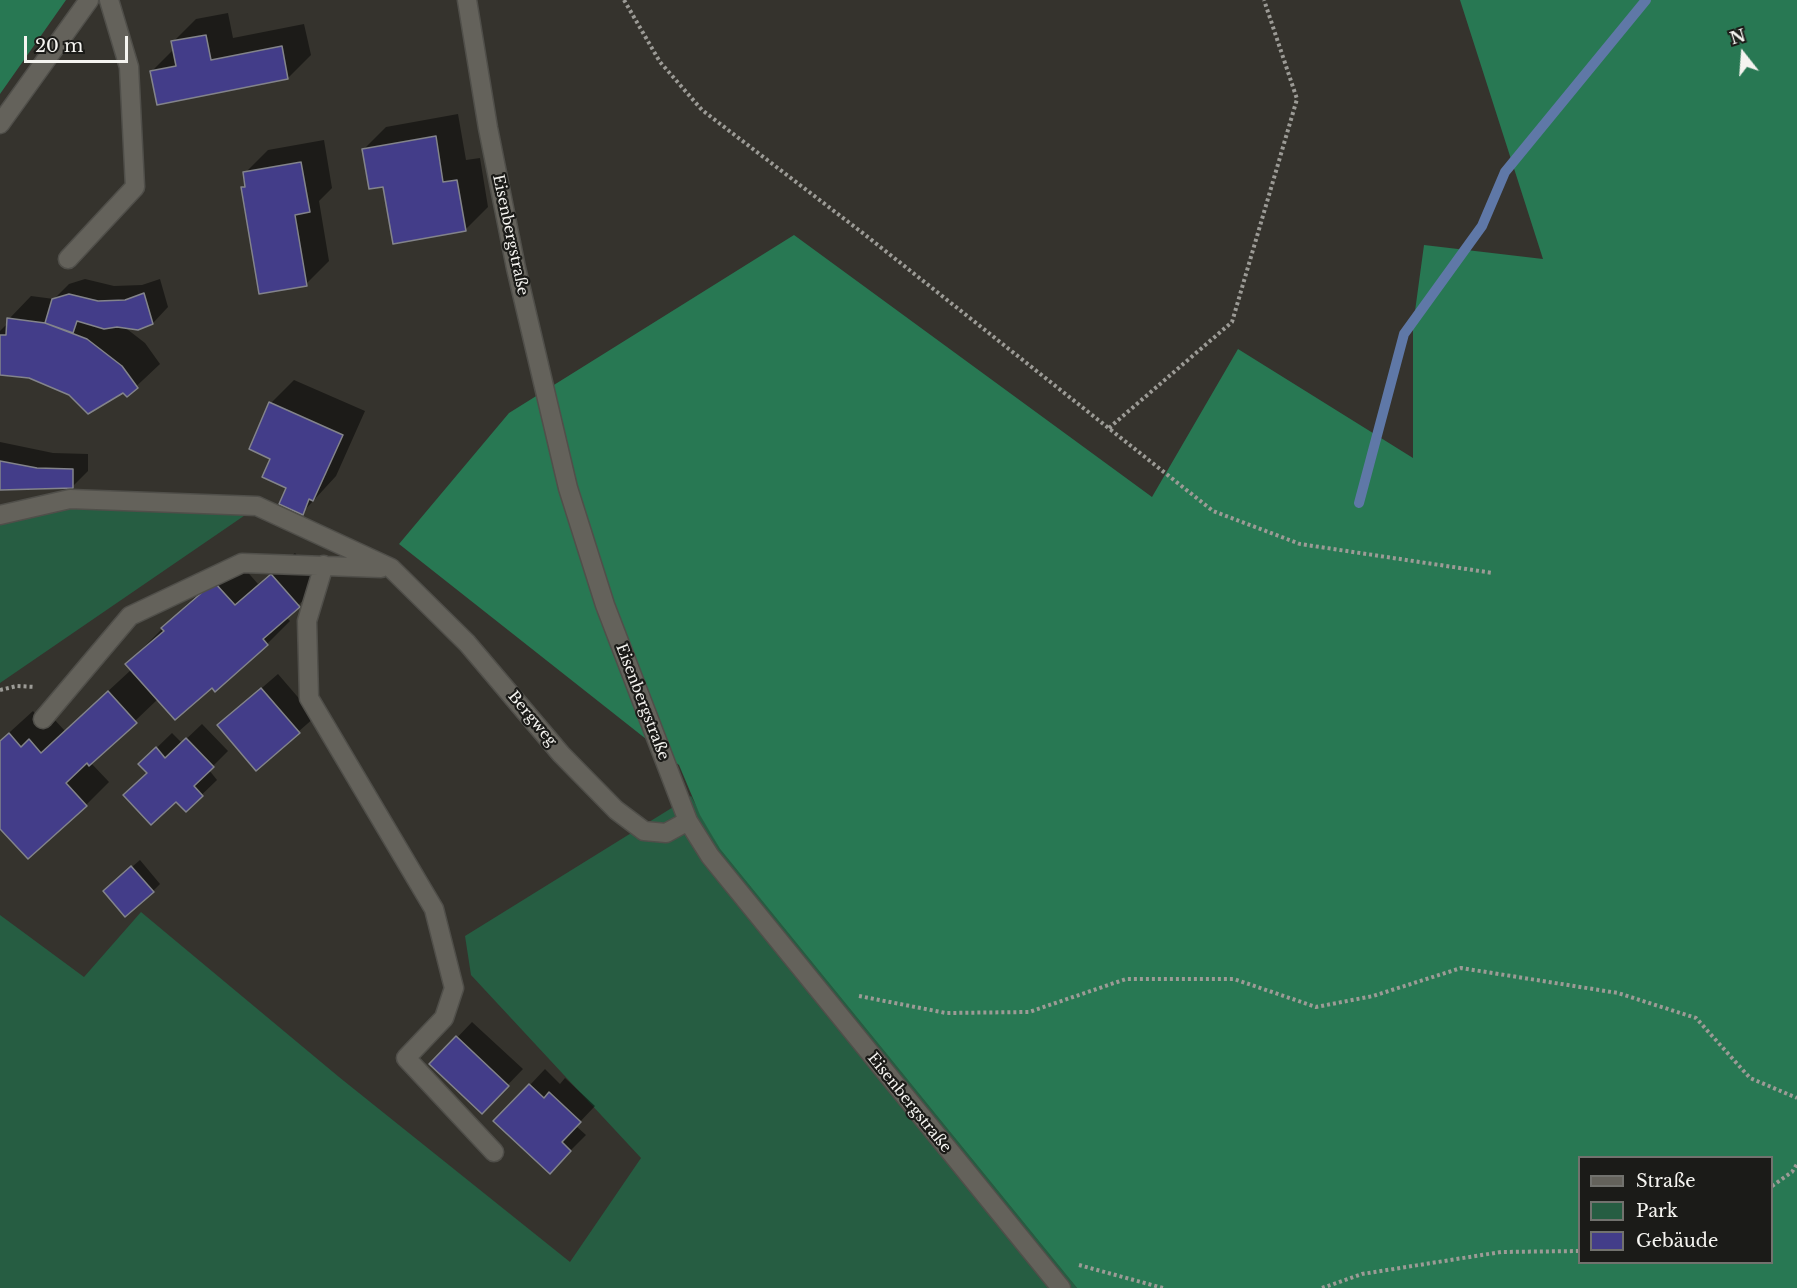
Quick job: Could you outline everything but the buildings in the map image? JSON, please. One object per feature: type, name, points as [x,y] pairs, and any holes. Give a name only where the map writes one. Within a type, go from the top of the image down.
[{"type":"street","points":[[0,124],[89,0]]},
{"type":"street","points":[[68,259],[135,187],[129,67],[109,0]]},
{"type":"street","name":"Eisenbergstraße","points":[[467,0],[488,128],[516,268],[568,488],[605,606],[688,820],[710,856],[1061,1288]]},
{"type":"street","name":"Bergweg","points":[[0,514],[70,499],[257,506],[391,568],[467,643],[561,754],[616,810],[644,831],[666,833],[688,820]]},
{"type":"street","points":[[44,719],[130,616],[242,563],[391,568]]},
{"type":"street","points":[[324,565],[307,621],[309,698],[434,909],[454,988],[444,1018],[406,1058],[494,1152]]},
{"type":"path","points":[[624,0],[660,62],[702,110],[1213,511],[1300,544],[1493,573]]},
{"type":"path","points":[[1109,428],[1232,322],[1297,99],[1264,0]]},
{"type":"path","points":[[816,987],[946,1013],[1029,1012],[1126,979],[1233,979],[1316,1007],[1373,996],[1461,968],[1618,993],[1696,1018],[1750,1078],[1797,1098]]},
{"type":"path","points":[[1773,1185],[1792,1172],[1797,1164]]},
{"type":"path","points":[[1322,1288],[1362,1274],[1501,1252],[1578,1251]]},
{"type":"path","points":[[1075,1264],[1163,1288]]},
{"type":"green space","points":[[0,0],[66,0],[0,94]]},
{"type":"green space","points":[[1460,0],[1797,0],[1797,1288],[1077,1288],[720,849],[700,815],[679,765],[399,544],[509,413],[794,235],[1152,497],[1238,349],[1413,458],[1413,326],[1424,245],[1543,259]]},
{"type":"green space","points":[[133,504],[254,509],[0,683],[0,505]]},
{"type":"green space","points":[[691,796],[720,849],[1077,1288],[0,1288],[0,915],[84,977],[141,912],[339,1077],[570,1262],[641,1158],[471,975],[465,936]]},
{"type":"waterway","points":[[1359,503],[1404,334],[1482,226],[1505,172],[1646,0]]}]
